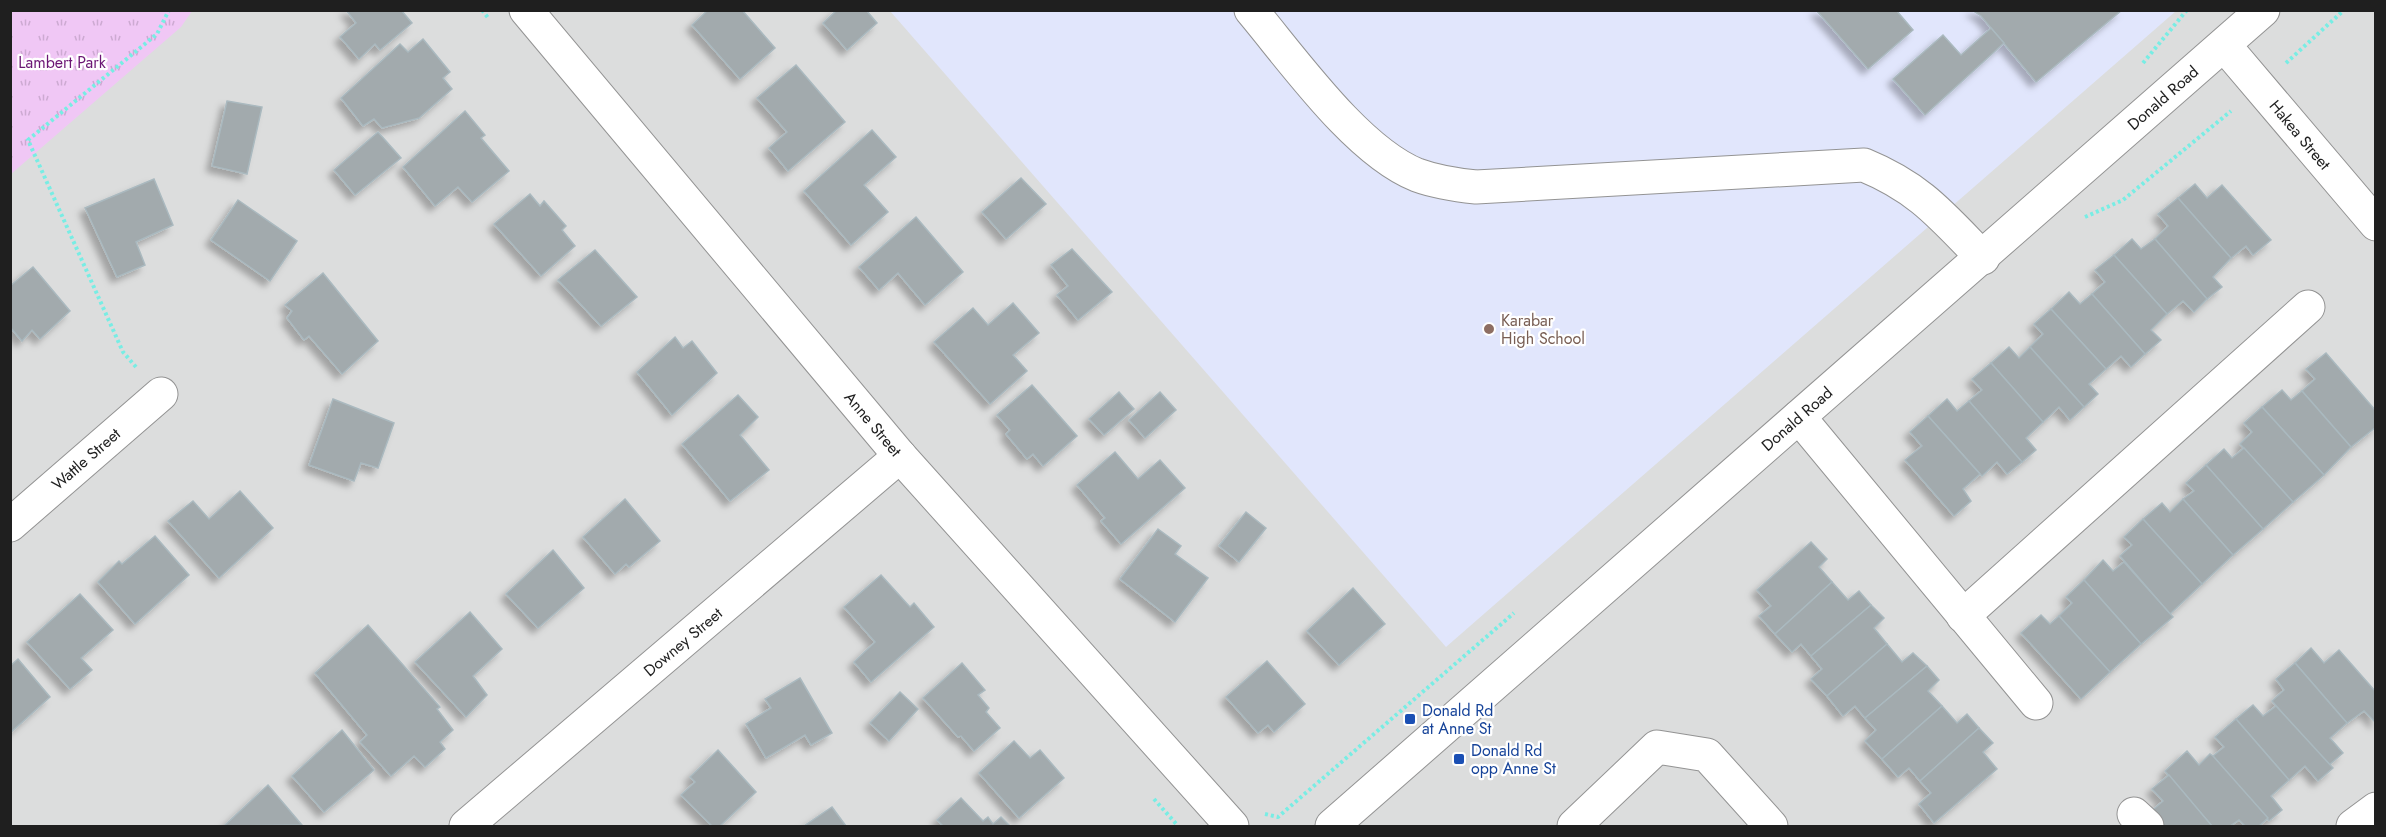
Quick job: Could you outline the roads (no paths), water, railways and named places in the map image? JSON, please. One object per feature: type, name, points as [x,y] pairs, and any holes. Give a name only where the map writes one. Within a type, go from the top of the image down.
[{"type":"street","name":"Anne Street","points":[[526,10],[900,456],[1232,826]]},
{"type":"street","points":[[1251,10],[1360,134],[1387,157],[1416,175],[1448,184],[1476,187],[1864,165],[1894,178],[1922,196],[1983,258]]},
{"type":"street","name":"Donald Road","points":[[1332,826],[1983,258],[2263,10]]},
{"type":"street","name":"Hakea Street","points":[[2224,45],[2376,224]]},
{"type":"street","points":[[1963,616],[2308,307]]},
{"type":"street","name":"Wattle Street","points":[[10,525],[161,394]]},
{"type":"street","points":[[1799,417],[2036,703]]},
{"type":"street","name":"Downey Street","points":[[466,826],[900,456]]},
{"type":"street","points":[[1574,826],[1657,747],[1707,755],[1771,826]]},
{"type":"street","points":[[2353,826],[2376,809]]},
{"type":"place","name":"Karabar High School","points":[[1489,329]]},
{"type":"place","name":"Donald Rd at Anne St","points":[[1410,719]]},
{"type":"place","name":"Donald Rd opp Anne St","points":[[1459,759]]},
{"type":"park label","name":"Lambert Park","points":[[62,62]]}]
